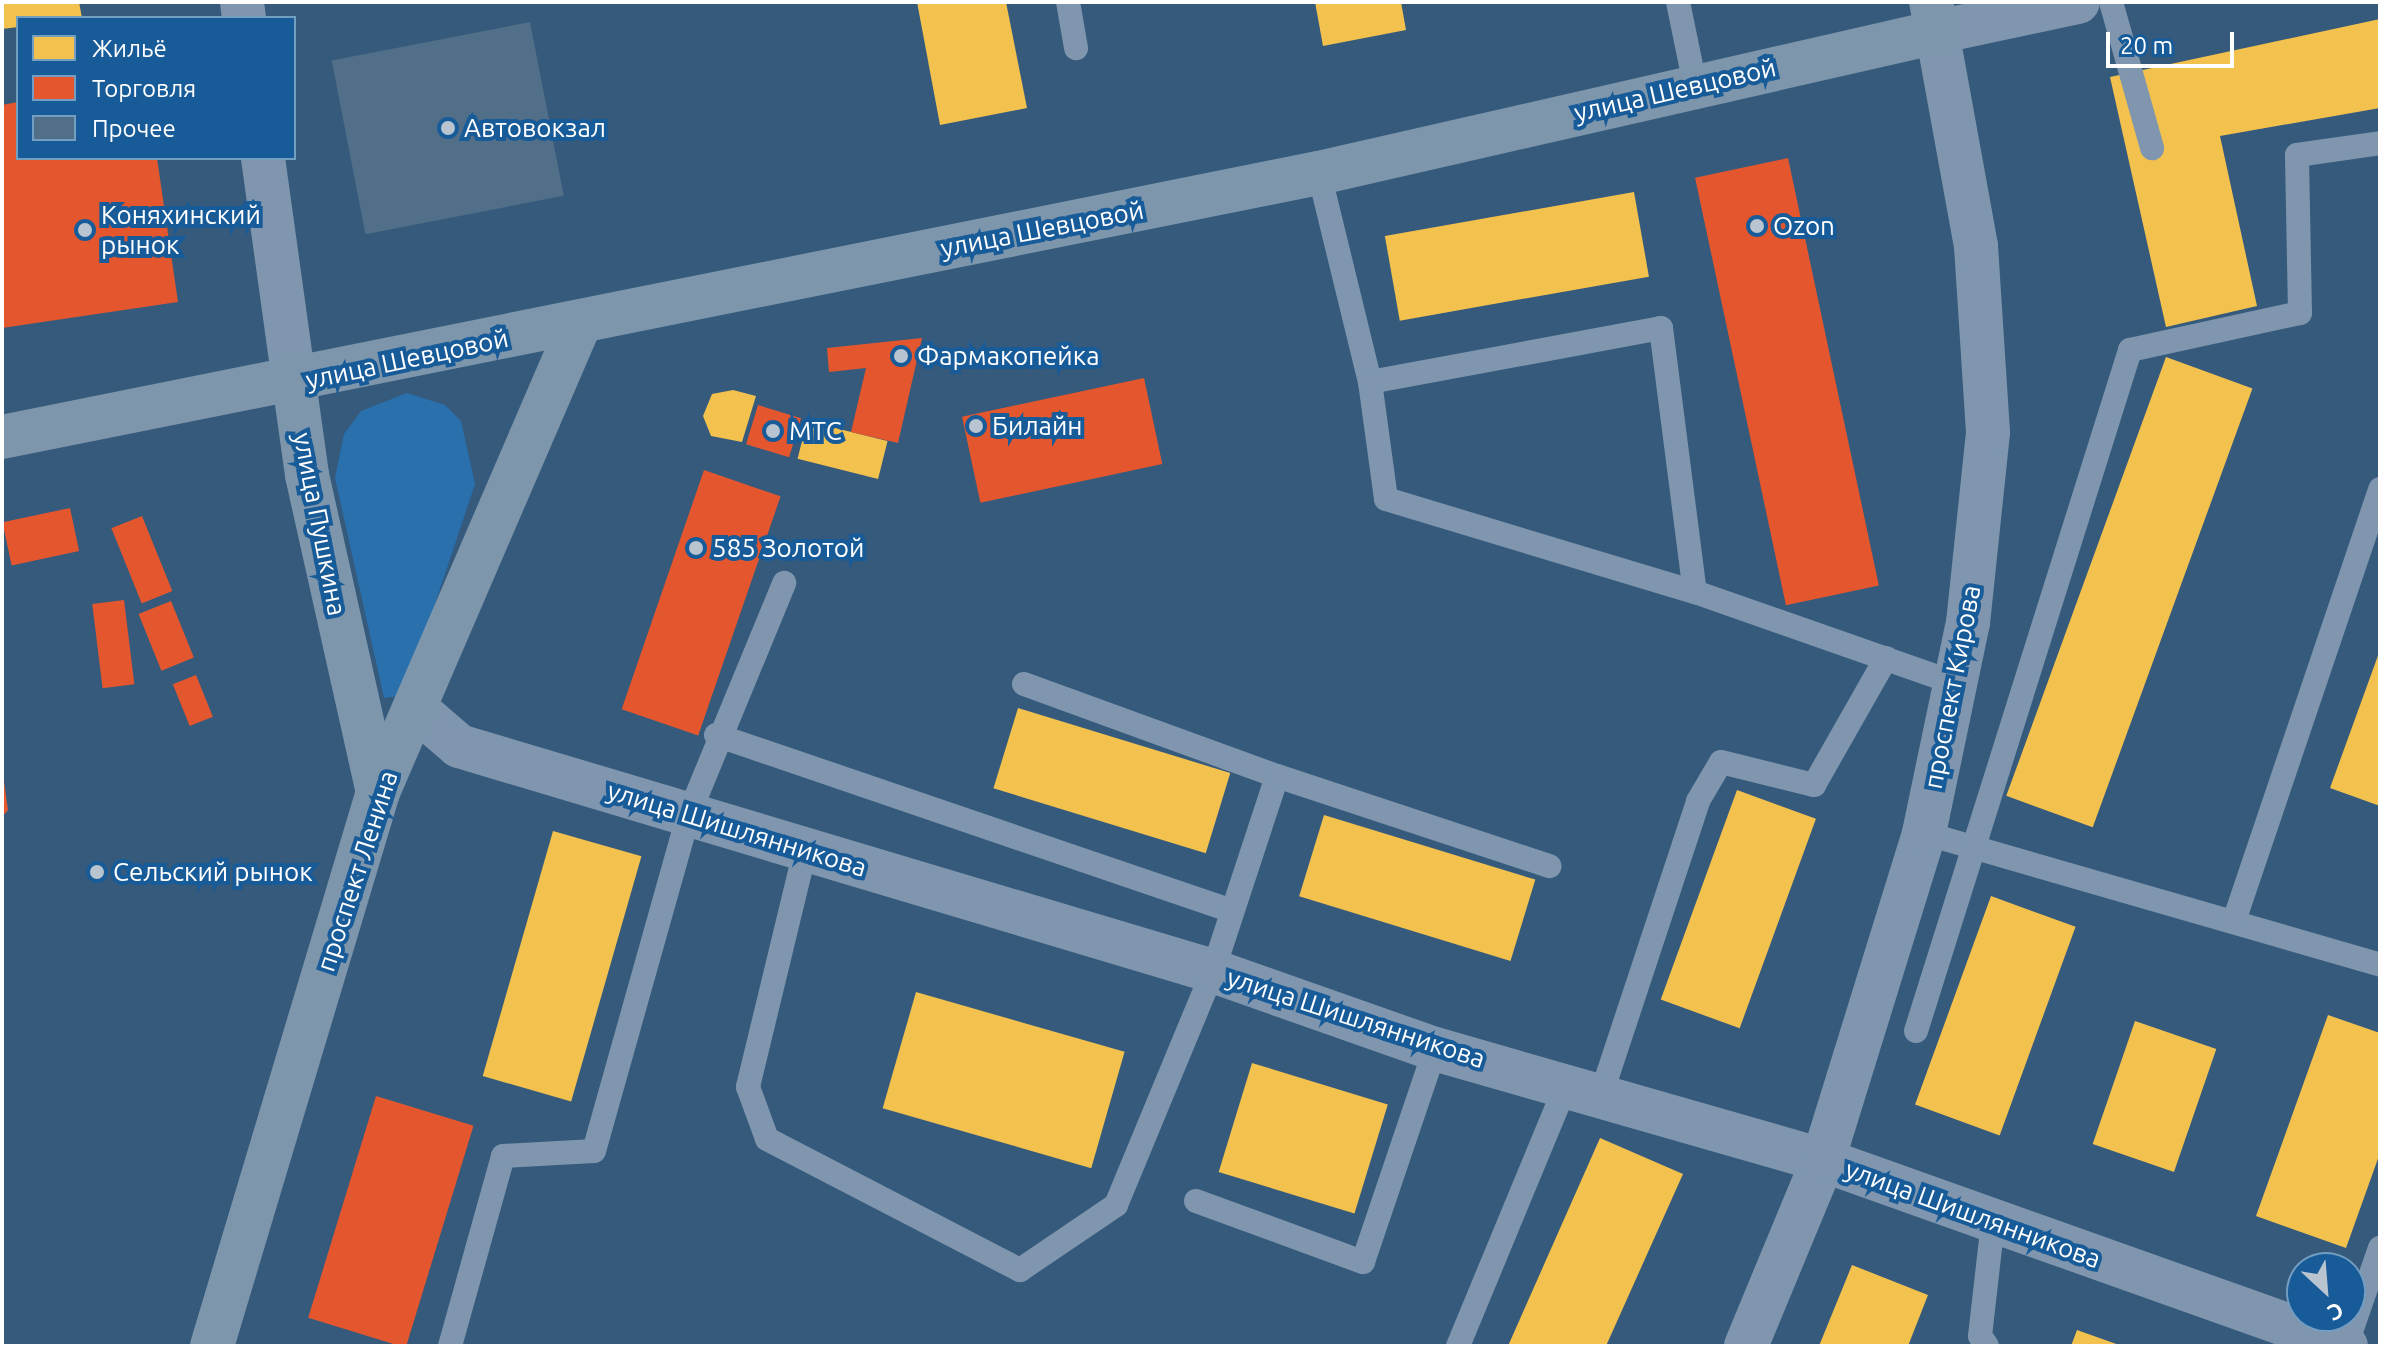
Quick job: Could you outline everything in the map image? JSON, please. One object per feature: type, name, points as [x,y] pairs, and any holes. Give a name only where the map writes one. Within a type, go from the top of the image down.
[{"type":"main road","name":"улица Шевцовой","points":[[2,437],[294,382],[1319,173],[1695,85],[1934,17]]},
{"type":"main road","name":"проспект Ленина","points":[[212,1346],[378,792],[580,323]]},
{"type":"main road","name":"улица Пушкина","points":[[294,382],[307,475],[378,792]]},
{"type":"street","name":"улица Шевцовой","points":[[1934,17],[2078,2]]},
{"type":"street","name":"проспект Кирова","points":[[1746,1346],[1823,1160],[1924,833],[1955,683],[1988,432],[1976,246],[1934,17]]},
{"type":"street","name":"улица Пушкина","points":[[263,160],[294,382]]},
{"type":"street","name":"улица Шишлянникова","points":[[416,709],[459,746],[1213,971],[1435,1049],[1585,1087],[1823,1160],[2346,1346]]},
{"type":"lane","points":[[1068,2],[1076,48]]},
{"type":"lane","points":[[1678,2],[1695,85]]},
{"type":"lane","points":[[2111,2],[2152,148]]},
{"type":"lane","points":[[1916,1031],[1976,849],[2130,350],[2300,313],[2297,155],[2380,143]]},
{"type":"lane","points":[[1319,173],[1370,382],[1386,499],[1695,592],[1955,683]]},
{"type":"lane","points":[[1370,382],[1661,328],[1695,592]]},
{"type":"lane","points":[[2234,921],[2380,489]]},
{"type":"lane","points":[[450,1346],[503,1156],[594,1151],[689,814],[716,735],[784,583]]},
{"type":"lane","points":[[1458,1346],[1585,1087],[1698,801],[1721,762],[1814,785],[1886,658]]},
{"type":"lane","points":[[1024,684],[1277,776],[1549,866]]},
{"type":"lane","points":[[716,735],[1232,911]]},
{"type":"lane","points":[[805,851],[748,1087],[767,1139],[1020,1270],[1116,1205],[1213,971],[1277,776]]},
{"type":"lane","points":[[1924,833],[2380,965]]},
{"type":"lane","points":[[1196,1201],[1363,1262],[1435,1049]]},
{"type":"lane","points":[[1987,1346],[1980,1336],[1993,1222]]},
{"type":"lane","points":[[2346,1346],[2380,1248]]},
{"type":"shaded area","points":[[407,393],[445,405],[461,421],[475,484],[411,676],[398,696],[384,698],[335,478],[344,434],[361,411]]},
{"type":"building: Жильё","points":[[2,2],[79,2],[82,16],[16,16],[16,27],[2,29]]},
{"type":"building: Жильё","points":[[917,2],[1006,2],[1027,108],[940,125]]},
{"type":"building: Жильё","points":[[1315,2],[1401,2],[1406,30],[1323,46]]},
{"type":"building: Жильё","points":[[2380,19],[2380,108],[2220,136],[2257,306],[2166,327],[2110,77]]},
{"type":"building: Жильё","points":[[1634,192],[1649,277],[1400,321],[1385,236]]},
{"type":"building: Жильё","points":[[2166,357],[2252,388],[2093,827],[2006,796]]},
{"type":"building: Жильё","points":[[733,390],[756,396],[742,442],[711,436],[703,416],[712,394]]},
{"type":"building: Жильё","points":[[807,421],[888,441],[878,479],[798,459]]},
{"type":"building: Жильё","points":[[2380,650],[2380,806],[2330,788]]},
{"type":"building: Жильё","points":[[1018,708],[1230,773],[1206,853],[993,788]]},
{"type":"building: Жильё","points":[[1737,790],[1816,819],[1740,1028],[1661,1000]]},
{"type":"building: Жильё","points":[[1324,815],[1535,880],[1510,961],[1299,896]]},
{"type":"building: Жильё","points":[[553,831],[641,856],[571,1101],[483,1076]]},
{"type":"building: Жильё","points":[[1991,896],[2076,927],[2000,1135],[1915,1105]]},
{"type":"building: Жильё","points":[[916,992],[1125,1052],[1091,1168],[883,1108]]},
{"type":"building: Жильё","points":[[2328,1015],[2380,1033],[2380,1153],[2346,1248],[2256,1216]]},
{"type":"building: Жильё","points":[[2135,1021],[2216,1049],[2174,1172],[2093,1144]]},
{"type":"building: Жильё","points":[[1252,1063],[1388,1105],[1354,1214],[1219,1172]]},
{"type":"building: Жильё","points":[[1600,1138],[1683,1174],[1606,1346],[1508,1346]]},
{"type":"building: Жильё","points":[[1852,1265],[1928,1295],[1908,1346],[1819,1346]]},
{"type":"building: Жильё","points":[[2077,1330],[2122,1346],[2071,1346]]},
{"type":"building: Торговля","name":"Коняхинский рынок","points":[[16,102],[16,160],[157,160],[178,302],[2,328],[2,105]]},
{"type":"building: Торговля","points":[[1788,158],[1879,585],[1786,605],[1695,178]]},
{"type":"building: Торговля","points":[[922,338],[898,443],[851,432],[866,368],[829,372],[827,348]]},
{"type":"building: Торговля","points":[[1144,378],[1162,464],[980,503],[962,417]]},
{"type":"building: Торговля","name":"МТС","points":[[758,405],[801,418],[789,457],[746,444]]},
{"type":"building: Торговля","points":[[704,470],[781,496],[698,736],[622,709]]},
{"type":"building: Торговля","points":[[70,508],[79,551],[12,565],[3,522]]},
{"type":"building: Торговля","points":[[142,516],[172,591],[142,603],[111,528]]},
{"type":"building: Торговля","points":[[124,600],[134,684],[103,688],[92,604]]},
{"type":"building: Торговля","points":[[171,601],[194,658],[161,671],[139,614]]},
{"type":"building: Торговля","points":[[196,675],[213,717],[190,726],[173,684]]},
{"type":"building: Торговля","points":[[2,767],[8,810],[2,817]]},
{"type":"building: Торговля","points":[[376,1096],[474,1126],[406,1346],[308,1318]]},
{"type":"building: Прочее","name":"Автовокзал","points":[[530,22],[564,196],[365,234],[332,61]]},
{"type":"place","name":"Автовокзал","points":[[448,128]]},
{"type":"place","name":"Ozon","points":[[1757,226]]},
{"type":"place","name":"Коняхинский рынок","points":[[85,230]]},
{"type":"place","name":"Фармакопейка","points":[[901,356]]},
{"type":"place","name":"Билайн","points":[[976,426]]},
{"type":"place","name":"МТС","points":[[773,431]]},
{"type":"place","name":"585 Золотой","points":[[696,548]]},
{"type":"place","name":"Сельский рынок","points":[[97,872]]}]
